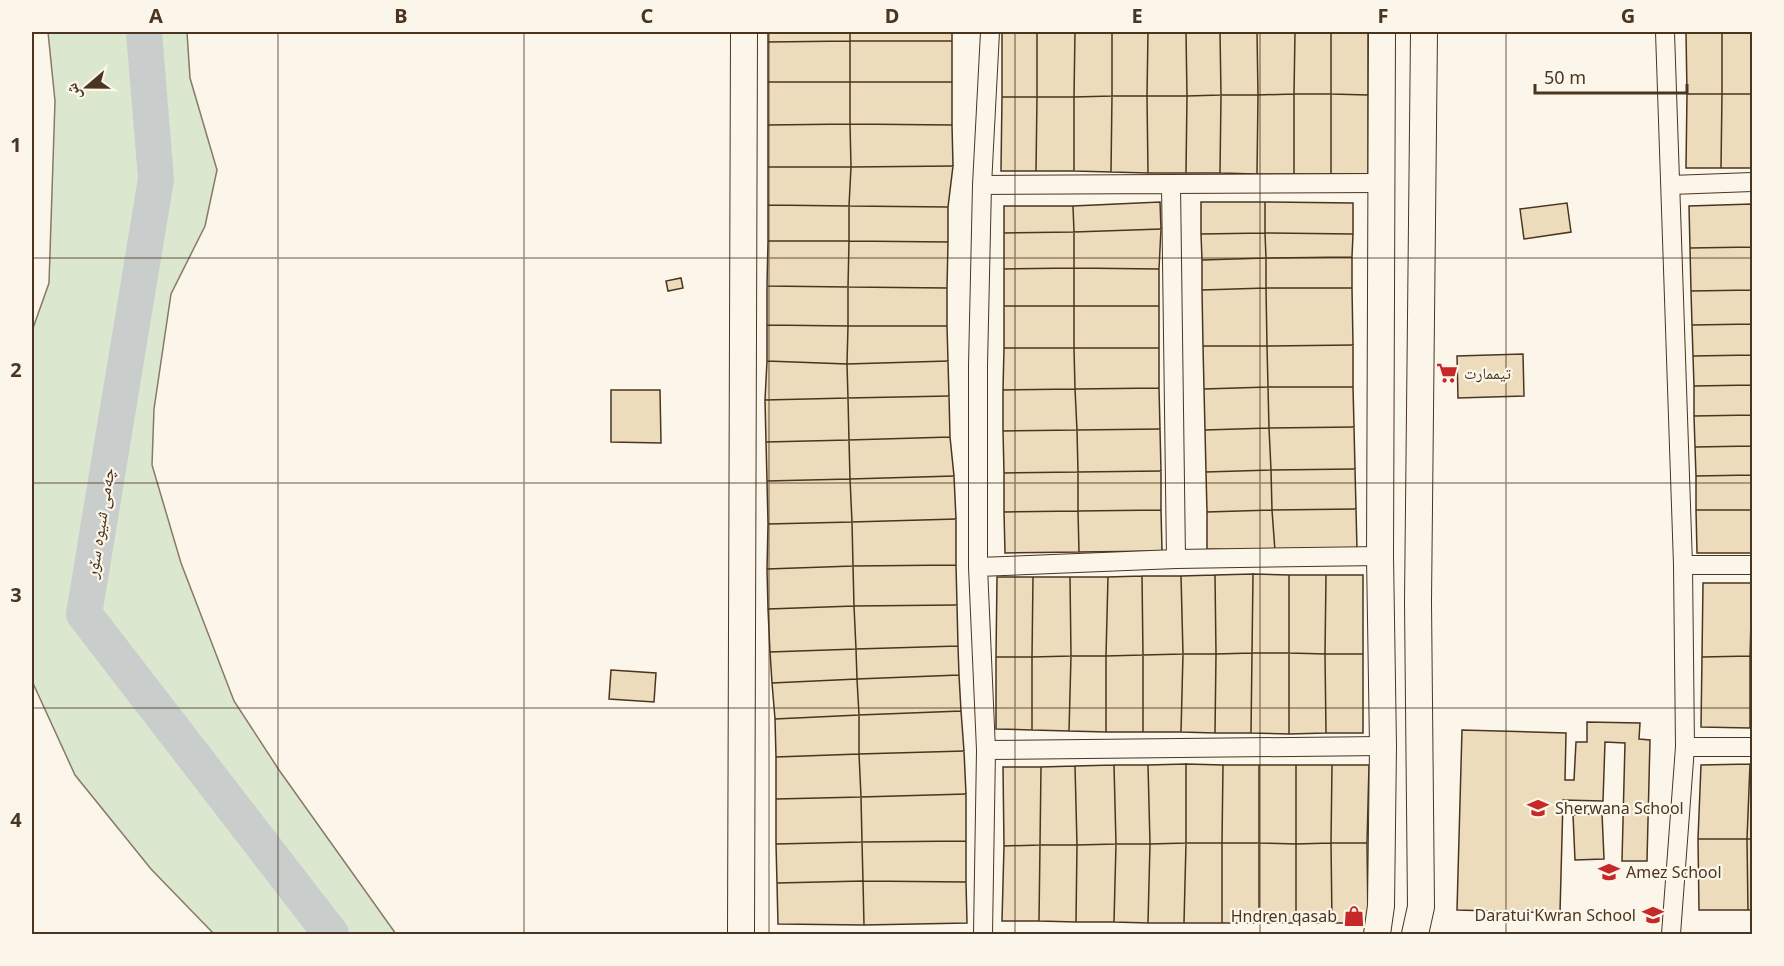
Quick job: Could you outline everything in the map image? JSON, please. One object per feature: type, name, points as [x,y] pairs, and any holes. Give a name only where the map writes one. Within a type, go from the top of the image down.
[{"type":"main road","points":[[741,934],[744,32]]},
{"type":"main road","points":[[1377,934],[1381,906],[1383,746],[1380,556],[1382,32]]},
{"type":"main road","points":[[1416,934],[1421,907],[1418,602],[1424,32]]},
{"type":"street","points":[[983,934],[986,750],[978,567],[978,366],[982,185],[990,32]]},
{"type":"street","points":[[1665,32],[1683,565],[1685,747],[1671,934]]},
{"type":"street","points":[[1671,185],[1752,182]]},
{"type":"street","points":[[982,185],[1381,183]]},
{"type":"street","points":[[1171,185],[1176,559]]},
{"type":"street","points":[[978,567],[1176,559],[1380,556]]},
{"type":"street","points":[[1683,565],[1752,565]]},
{"type":"street","points":[[986,750],[1383,746]]},
{"type":"street","points":[[1685,747],[1752,747]]},
{"type":"green space","points":[[48,32],[187,32],[190,78],[217,170],[205,226],[171,294],[154,409],[152,465],[181,563],[234,701],[279,770],[396,934],[214,934],[151,869],[75,775],[32,681],[32,331],[49,283],[55,101]]},
{"type":"building","points":[[768,32],[850,32],[850,41],[768,42]]},
{"type":"building","points":[[850,32],[952,32],[952,41],[850,41]]},
{"type":"building","points":[[1002,32],[1037,32],[1037,97],[1002,97]]},
{"type":"building","points":[[1037,32],[1075,32],[1074,97],[1037,97]]},
{"type":"building","points":[[1075,32],[1112,32],[1112,96],[1074,97]]},
{"type":"building","points":[[1112,32],[1148,32],[1147,96],[1112,96]]},
{"type":"building","points":[[1148,32],[1186,32],[1187,96],[1147,96]]},
{"type":"building","points":[[1186,32],[1220,32],[1221,95],[1187,96]]},
{"type":"building","points":[[1220,32],[1257,32],[1258,95],[1221,95]]},
{"type":"building","points":[[1257,32],[1295,32],[1294,94],[1258,95]]},
{"type":"building","points":[[1295,32],[1331,32],[1331,94],[1294,94]]},
{"type":"building","points":[[1331,32],[1368,32],[1368,95],[1331,94]]},
{"type":"building","points":[[1686,32],[1722,32],[1722,94],[1687,94]]},
{"type":"building","points":[[1722,32],[1752,32],[1752,94],[1722,94]]},
{"type":"building","points":[[850,41],[850,82],[768,82],[768,42]]},
{"type":"building","points":[[850,41],[952,41],[952,82],[850,82]]},
{"type":"building","points":[[768,82],[850,82],[850,124],[768,125]]},
{"type":"building","points":[[850,82],[952,82],[952,125],[850,124]]},
{"type":"building","points":[[1294,94],[1331,94],[1331,174],[1294,174]]},
{"type":"building","points":[[1294,94],[1294,174],[1257,174],[1258,95]]},
{"type":"building","points":[[1331,94],[1368,95],[1368,174],[1331,174]]},
{"type":"building","points":[[1687,94],[1722,94],[1721,168],[1686,168]]},
{"type":"building","points":[[1722,94],[1752,94],[1752,168],[1721,168]]},
{"type":"building","points":[[1221,95],[1258,95],[1257,174],[1220,173]]},
{"type":"building","points":[[1221,95],[1220,173],[1186,173],[1187,96]]},
{"type":"building","points":[[1112,96],[1147,96],[1148,173],[1111,172]]},
{"type":"building","points":[[1112,96],[1111,172],[1074,171],[1074,97]]},
{"type":"building","points":[[1147,96],[1187,96],[1186,173],[1148,173]]},
{"type":"building","points":[[1002,97],[1037,97],[1036,171],[1001,171]]},
{"type":"building","points":[[1037,97],[1074,97],[1074,171],[1036,171]]},
{"type":"building","points":[[850,124],[851,167],[768,167],[768,125]]},
{"type":"building","points":[[850,124],[952,125],[953,166],[851,167]]},
{"type":"building","points":[[953,166],[948,207],[849,206],[851,167]]},
{"type":"building","points":[[768,167],[851,167],[849,206],[768,205]]},
{"type":"building","points":[[1160,202],[1161,229],[1074,232],[1073,206]]},
{"type":"building","points":[[1201,202],[1265,202],[1265,233],[1201,234]]},
{"type":"building","points":[[1265,202],[1353,203],[1353,234],[1265,233]]},
{"type":"building","points":[[1567,203],[1571,232],[1524,239],[1520,209]]},
{"type":"building","points":[[1752,204],[1752,247],[1690,248],[1689,206]]},
{"type":"building","points":[[768,205],[849,206],[849,241],[768,241]]},
{"type":"building","points":[[849,206],[948,207],[948,242],[849,241]]},
{"type":"building","points":[[1004,206],[1073,206],[1074,232],[1004,233]]},
{"type":"building","points":[[1161,229],[1159,269],[1074,268],[1074,232]]},
{"type":"building","points":[[1074,232],[1074,268],[1004,269],[1004,233]]},
{"type":"building","points":[[1265,233],[1353,234],[1352,257],[1266,258]]},
{"type":"building","points":[[1265,233],[1266,258],[1202,260],[1201,234]]},
{"type":"building","points":[[768,241],[849,241],[848,287],[767,286]]},
{"type":"building","points":[[849,241],[948,242],[947,288],[848,287]]},
{"type":"building","points":[[1752,247],[1752,290],[1691,291],[1690,248]]},
{"type":"building","points":[[1352,257],[1352,288],[1266,288],[1266,258]]},
{"type":"building","points":[[1266,258],[1266,288],[1202,290],[1202,260]]},
{"type":"building","points":[[1074,268],[1074,306],[1004,306],[1004,269]]},
{"type":"building","points":[[1074,268],[1159,269],[1159,306],[1074,306]]},
{"type":"building","points":[[681,278],[683,288],[668,291],[666,281]]},
{"type":"building","points":[[767,286],[848,287],[848,326],[767,325]]},
{"type":"building","points":[[848,287],[947,288],[947,326],[848,326]]},
{"type":"building","points":[[1266,288],[1352,288],[1353,345],[1267,346]]},
{"type":"building","points":[[1266,288],[1267,346],[1203,346],[1202,290]]},
{"type":"building","points":[[1752,290],[1752,324],[1692,325],[1691,291]]},
{"type":"building","points":[[1004,306],[1074,306],[1074,348],[1004,348]]},
{"type":"building","points":[[1074,306],[1159,306],[1159,348],[1074,348]]},
{"type":"building","points":[[1752,324],[1752,355],[1693,356],[1692,325]]},
{"type":"building","points":[[767,325],[848,326],[847,364],[767,361]]},
{"type":"building","points":[[848,326],[947,326],[948,361],[847,364]]},
{"type":"building","points":[[1353,345],[1353,387],[1268,387],[1267,346]]},
{"type":"building","points":[[1203,346],[1267,346],[1268,387],[1204,389]]},
{"type":"building","points":[[1004,348],[1074,348],[1075,389],[1003,390]]},
{"type":"building","points":[[1074,348],[1159,348],[1159,388],[1075,389]]},
{"type":"building","points":[[1523,354],[1524,396],[1458,398],[1457,356]]},
{"type":"building","points":[[1752,355],[1752,385],[1694,386],[1693,356]]},
{"type":"building","points":[[767,361],[847,364],[848,398],[765,400]]},
{"type":"building","points":[[948,361],[949,396],[848,398],[847,364]]},
{"type":"building","points":[[1752,385],[1752,415],[1694,416],[1694,386]]},
{"type":"building","points":[[1268,387],[1353,387],[1354,427],[1269,428]]},
{"type":"building","points":[[1268,387],[1269,428],[1205,430],[1204,389]]},
{"type":"building","points":[[1159,388],[1160,429],[1077,430],[1075,389]]},
{"type":"building","points":[[1075,389],[1077,430],[1003,431],[1003,390]]},
{"type":"building","points":[[611,390],[660,390],[661,443],[611,442]]},
{"type":"building","points":[[949,396],[950,437],[849,440],[848,398]]},
{"type":"building","points":[[848,398],[849,440],[766,442],[765,400]]},
{"type":"building","points":[[1752,415],[1752,446],[1695,447],[1694,416]]},
{"type":"building","points":[[1354,427],[1355,469],[1271,470],[1269,428]]},
{"type":"building","points":[[1269,428],[1271,470],[1206,472],[1205,430]]},
{"type":"building","points":[[1160,429],[1161,471],[1078,472],[1077,430]]},
{"type":"building","points":[[1077,430],[1078,472],[1004,473],[1003,431]]},
{"type":"building","points":[[950,437],[954,476],[850,479],[849,440]]},
{"type":"building","points":[[849,440],[850,479],[767,481],[766,442]]},
{"type":"building","points":[[1752,446],[1752,475],[1696,476],[1695,447]]},
{"type":"building","points":[[1355,469],[1356,509],[1272,510],[1271,470]]},
{"type":"building","points":[[1271,470],[1272,510],[1207,512],[1206,472]]},
{"type":"building","points":[[1161,471],[1161,510],[1078,511],[1078,472]]},
{"type":"building","points":[[1078,472],[1078,511],[1004,512],[1004,473]]},
{"type":"building","points":[[1752,475],[1752,510],[1696,510],[1696,476]]},
{"type":"building","points":[[954,476],[956,519],[852,522],[850,479]]},
{"type":"building","points":[[850,479],[852,522],[768,524],[767,481]]},
{"type":"building","points":[[1356,509],[1357,550],[1275,551],[1272,510]]},
{"type":"building","points":[[1161,510],[1162,551],[1079,552],[1078,511]]},
{"type":"building","points":[[1272,510],[1275,551],[1207,549],[1207,512]]},
{"type":"building","points":[[1696,510],[1752,510],[1752,553],[1697,553]]},
{"type":"building","points":[[1078,511],[1079,552],[1005,553],[1004,512]]},
{"type":"building","points":[[956,519],[956,565],[853,566],[852,522]]},
{"type":"building","points":[[852,522],[853,566],[767,569],[768,524]]},
{"type":"building","points":[[956,565],[957,605],[854,606],[853,566]]},
{"type":"building","points":[[853,566],[854,606],[768,609],[767,569]]},
{"type":"building","points":[[1253,574],[1252,653],[1216,654],[1215,575]]},
{"type":"building","points":[[1253,574],[1289,575],[1289,653],[1252,653]]},
{"type":"building","points":[[1215,575],[1216,654],[1183,654],[1181,576]]},
{"type":"building","points":[[1289,575],[1326,575],[1325,654],[1289,653]]},
{"type":"building","points":[[1326,575],[1363,575],[1363,654],[1325,654]]},
{"type":"building","points":[[1142,576],[1181,576],[1183,654],[1143,655]]},
{"type":"building","points":[[1142,576],[1143,655],[1106,656],[1108,577]]},
{"type":"building","points":[[997,577],[1033,577],[1032,657],[996,657]]},
{"type":"building","points":[[1033,577],[1070,577],[1071,656],[1032,657]]},
{"type":"building","points":[[1070,577],[1108,577],[1106,656],[1071,656]]},
{"type":"building","points":[[1703,583],[1752,583],[1750,656],[1702,657]]},
{"type":"building","points":[[1752,583],[1752,656],[1750,656]]},
{"type":"building","points":[[957,605],[958,646],[856,649],[854,606]]},
{"type":"building","points":[[854,606],[856,649],[770,652],[768,609]]},
{"type":"building","points":[[958,646],[959,675],[857,679],[856,649]]},
{"type":"building","points":[[856,649],[857,679],[772,683],[770,652]]},
{"type":"building","points":[[1252,653],[1251,733],[1215,733],[1216,654]]},
{"type":"building","points":[[1252,653],[1289,653],[1289,734],[1251,733]]},
{"type":"building","points":[[1289,653],[1325,654],[1326,733],[1289,734]]},
{"type":"building","points":[[1183,654],[1181,732],[1143,732],[1143,655]]},
{"type":"building","points":[[1183,654],[1216,654],[1215,733],[1181,732]]},
{"type":"building","points":[[1325,654],[1363,654],[1363,733],[1326,733]]},
{"type":"building","points":[[1143,655],[1143,732],[1106,732],[1106,656]]},
{"type":"building","points":[[1071,656],[1069,731],[1032,730],[1032,657]]},
{"type":"building","points":[[1071,656],[1106,656],[1106,732],[1069,731]]},
{"type":"building","points":[[1750,656],[1752,656],[1752,728],[1750,728]]},
{"type":"building","points":[[1750,656],[1750,728],[1701,727],[1702,657]]},
{"type":"building","points":[[996,657],[1032,657],[1032,730],[996,729]]},
{"type":"building","points":[[611,670],[656,673],[654,702],[609,699]]},
{"type":"building","points":[[959,675],[961,711],[859,715],[857,679]]},
{"type":"building","points":[[857,679],[859,715],[775,719],[772,683]]},
{"type":"building","points":[[961,711],[964,751],[859,754],[859,715]]},
{"type":"building","points":[[859,715],[859,754],[776,757],[775,719]]},
{"type":"building","points":[[1587,722],[1640,723],[1639,739],[1650,740],[1647,861],[1622,861],[1625,743],[1605,742],[1603,801],[1563,800],[1560,913],[1457,910],[1462,730],[1566,733],[1565,780],[1574,780],[1576,742],[1587,742]]},
{"type":"building","points":[[964,751],[966,794],[861,797],[859,754]]},
{"type":"building","points":[[859,754],[861,797],[776,799],[776,757]]},
{"type":"building","points":[[1186,764],[1186,843],[1150,844],[1148,765]]},
{"type":"building","points":[[1186,764],[1223,765],[1222,843],[1186,843]]},
{"type":"building","points":[[1750,764],[1747,839],[1698,839],[1701,765]]},
{"type":"building","points":[[1750,764],[1752,764],[1752,839],[1747,839]]},
{"type":"building","points":[[1114,765],[1148,765],[1150,844],[1116,844]]},
{"type":"building","points":[[1114,765],[1116,844],[1077,845],[1075,766]]},
{"type":"building","points":[[1223,765],[1259,765],[1259,843],[1222,843]]},
{"type":"building","points":[[1259,765],[1296,765],[1296,844],[1259,843]]},
{"type":"building","points":[[1296,765],[1332,765],[1331,843],[1296,844]]},
{"type":"building","points":[[1332,765],[1369,765],[1367,843],[1331,843]]},
{"type":"building","points":[[1075,766],[1077,845],[1040,845],[1041,767]]},
{"type":"building","points":[[1003,767],[1041,767],[1040,845],[1004,846]]},
{"type":"building","points":[[966,794],[966,841],[862,842],[861,797]]},
{"type":"building","points":[[861,797],[862,842],[776,844],[776,799]]},
{"type":"building","points":[[1602,813],[1604,859],[1575,860],[1573,815]]},
{"type":"building","points":[[1698,839],[1747,839],[1748,910],[1699,910]]},
{"type":"building","points":[[1747,839],[1752,839],[1752,910],[1748,910]]},
{"type":"building","points":[[966,841],[966,882],[863,881],[862,842]]},
{"type":"building","points":[[862,842],[863,881],[777,883],[776,844]]},
{"type":"building","points":[[1186,843],[1184,923],[1148,923],[1150,844]]},
{"type":"building","points":[[1186,843],[1222,843],[1222,923],[1184,923]]},
{"type":"building","points":[[1222,843],[1259,843],[1259,923],[1222,923]]},
{"type":"building","points":[[1259,843],[1296,844],[1296,923],[1259,923]]},
{"type":"building","points":[[1331,843],[1332,923],[1296,923],[1296,844]]},
{"type":"building","points":[[1331,843],[1367,843],[1368,923],[1332,923]]},
{"type":"building","points":[[1116,844],[1114,922],[1076,922],[1077,845]]},
{"type":"building","points":[[1116,844],[1150,844],[1148,923],[1114,922]]},
{"type":"building","points":[[1040,845],[1039,921],[1002,921],[1004,846]]},
{"type":"building","points":[[1040,845],[1077,845],[1076,922],[1039,921]]},
{"type":"building","points":[[863,881],[966,882],[967,923],[864,925]]},
{"type":"building","points":[[863,881],[864,925],[778,924],[777,883]]},
{"type":"waterway","name":"چەمی شیوە سۆر","points":[[144,32],[156,179],[84,614],[331,934]]},
{"type":"place","name":"تیممارت","points":[[1447,373]]},
{"type":"place","name":"Sherwana School","points":[[1538,808]]},
{"type":"place","name":"Amez School","points":[[1609,872]]},
{"type":"place","name":"Daratui Kwran School","points":[[1653,915]]},
{"type":"place","name":"Hndren qasab","points":[[1354,916]]}]
